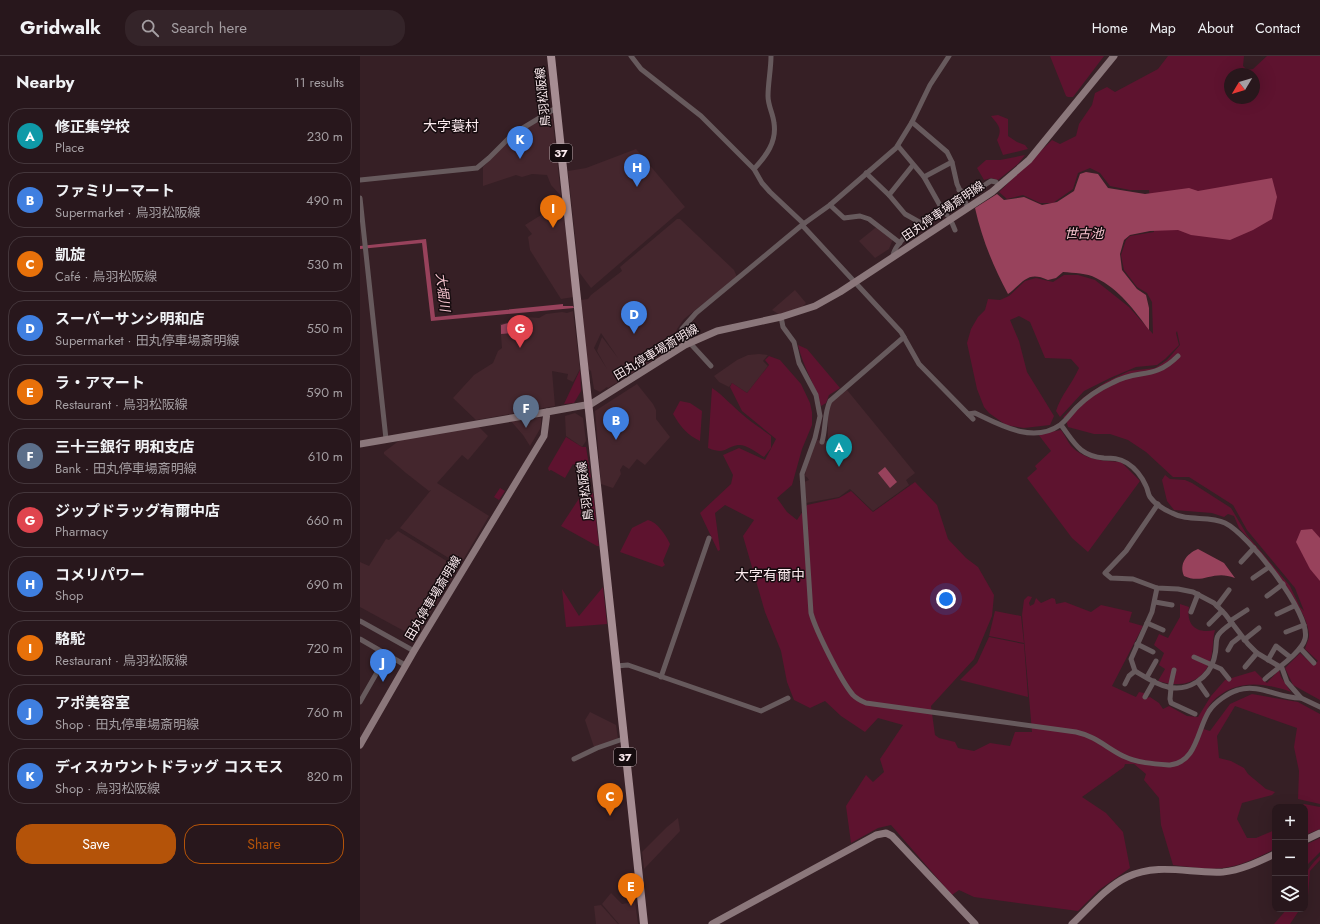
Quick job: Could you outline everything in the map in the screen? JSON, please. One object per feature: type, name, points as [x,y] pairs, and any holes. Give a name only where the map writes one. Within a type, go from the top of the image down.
[{"type":"main road","name":"鳥羽松阪線","points":[[551,56],[587,405],[644,924]]},
{"type":"main road","name":"田丸停車場斎明線","points":[[360,745],[405,665],[544,436],[547,412],[587,405],[687,343],[718,331],[781,317],[815,306],[856,282],[999,187],[1029,160],[1114,56]]},
{"type":"main road","points":[[360,444],[547,412]]},
{"type":"main road","points":[[712,924],[882,833],[892,836],[975,924]]},
{"type":"main road","points":[[1308,839],[1320,834]]},
{"type":"main road","points":[[1072,924],[1115,885],[1137,873],[1160,869],[1210,872],[1235,870],[1272,855]]},
{"type":"street","points":[[631,56],[641,69],[701,116],[754,169],[762,183],[803,224],[904,337],[919,364],[973,419]]},
{"type":"street","points":[[754,169],[769,152],[774,133],[774,123],[769,108],[768,95],[771,56]]},
{"type":"street","points":[[711,366],[687,343],[682,330],[693,316],[803,224],[830,205],[898,146],[912,122],[930,85],[949,56]]},
{"type":"street","points":[[360,180],[477,168],[513,134],[556,108]]},
{"type":"street","points":[[912,122],[947,152],[952,162],[959,190],[968,208]]},
{"type":"street","points":[[898,146],[924,177],[947,215]]},
{"type":"street","points":[[924,177],[952,162]]},
{"type":"street","points":[[889,195],[913,165]]},
{"type":"street","points":[[866,173],[889,195],[905,214],[921,223]]},
{"type":"street","points":[[959,190],[966,193],[978,191],[991,181],[996,182],[999,187]]},
{"type":"street","points":[[360,198],[386,439]]},
{"type":"street","points":[[830,205],[844,218],[860,216],[869,219],[900,243]]},
{"type":"street","points":[[893,258],[894,248],[921,223],[942,209]]},
{"type":"street","points":[[952,223],[955,230]]},
{"type":"street","points":[[781,317],[783,327],[794,342],[799,363],[816,395],[820,416],[815,438],[802,474],[811,613],[817,630],[847,687],[860,700],[866,703],[916,711],[1076,732],[1090,735],[1121,755],[1132,760],[1170,765],[1176,765],[1187,757],[1198,739],[1209,711],[1217,702],[1231,693],[1246,688],[1253,688],[1294,698],[1301,698],[1320,707]]},
{"type":"street","points":[[822,442],[826,427],[826,410],[830,401],[904,337]]},
{"type":"street","points":[[968,414],[975,413],[1016,431],[1041,431],[1060,424],[1084,401],[1111,383],[1130,375],[1154,372],[1170,364],[1178,356]]},
{"type":"street","points":[[1060,424],[1070,440],[1079,449],[1097,457],[1118,459],[1131,466],[1142,479],[1151,498],[1158,504],[1177,515],[1208,518],[1225,523],[1240,532],[1283,584],[1290,594],[1294,606],[1304,625],[1305,639],[1300,648],[1265,679]]},
{"type":"street","points":[[1158,504],[1126,551],[1105,573],[1111,578],[1133,579],[1157,588],[1178,589],[1198,594],[1217,606],[1242,638],[1257,653],[1279,666],[1288,682],[1301,698]]},
{"type":"street","points":[[661,676],[709,538]]},
{"type":"street","points":[[1241,562],[1254,548]]},
{"type":"street","points":[[1253,578],[1269,567]]},
{"type":"street","points":[[1267,596],[1283,584]]},
{"type":"street","points":[[1157,588],[1147,623],[1131,659],[1135,670],[1147,678],[1170,688],[1185,688],[1198,682],[1205,676],[1214,659],[1216,638],[1231,622],[1247,610]]},
{"type":"street","points":[[1217,606],[1229,590]]},
{"type":"street","points":[[1191,612],[1198,594]]},
{"type":"street","points":[[1154,602],[1172,605]]},
{"type":"street","points":[[1277,614],[1294,606]]},
{"type":"street","points":[[1209,624],[1222,611]]},
{"type":"street","points":[[360,621],[414,651]]},
{"type":"street","points":[[1147,623],[1163,630]]},
{"type":"street","points":[[1286,632],[1304,625]]},
{"type":"street","points":[[1228,650],[1232,643],[1259,628]]},
{"type":"street","points":[[361,641],[405,665]]},
{"type":"street","points":[[1137,644],[1153,652]]},
{"type":"street","points":[[1268,660],[1276,646],[1290,657]]},
{"type":"street","points":[[1300,648],[1314,662]]},
{"type":"street","points":[[1245,667],[1257,653]]},
{"type":"street","points":[[360,702],[387,655]]},
{"type":"street","points":[[1194,657],[1221,669],[1229,679]]},
{"type":"street","points":[[1147,678],[1156,661]]},
{"type":"street","points":[[616,666],[628,665],[761,711],[788,698]]},
{"type":"street","points":[[1125,684],[1129,676],[1135,670]]},
{"type":"street","points":[[1174,670],[1170,688],[1171,703],[1195,714]]},
{"type":"street","points":[[1145,697],[1154,681]]},
{"type":"street","points":[[1198,682],[1207,694]]},
{"type":"street","points":[[574,759],[623,738]]},
{"type":"shaded area","points":[[1050,56],[1104,56],[1073,97],[1068,97],[1066,96]]},
{"type":"shaded area","points":[[1168,56],[1244,56],[1243,66],[1245,68],[1224,68],[1224,104],[1260,104],[1260,68],[1254,68],[1267,56],[1320,56],[1320,700],[1293,685],[1285,668],[1300,653],[1313,665],[1318,661],[1305,649],[1309,637],[1307,625],[1302,612],[1282,580],[1239,528],[1234,516],[1228,514],[1224,517],[1212,513],[1174,510],[1167,501],[1162,480],[1165,475],[1170,479],[1185,480],[1231,508],[1247,535],[1290,586],[1300,607],[1304,611],[1295,588],[1247,530],[1233,505],[1189,477],[1173,477],[1146,452],[1128,440],[1110,434],[1094,434],[1068,427],[1066,420],[1063,417],[1084,397],[1106,382],[1129,371],[1155,368],[1167,360],[1180,345],[1177,331],[1176,333],[1179,345],[1157,365],[1136,367],[1084,391],[1060,417],[1056,411],[1058,405],[1079,368],[1071,359],[1045,358],[1030,322],[1019,316],[1010,320],[1019,341],[1027,372],[1054,416],[1050,425],[1024,428],[1006,425],[989,413],[984,407],[977,389],[967,343],[971,329],[978,317],[985,310],[988,299],[1000,300],[1009,296],[1025,281],[1036,278],[1053,282],[1064,275],[1078,275],[1095,280],[1129,307],[1153,334],[1152,302],[1147,293],[1137,287],[1124,270],[1121,255],[1126,240],[1130,236],[1154,232],[1149,190],[1130,190],[1110,186],[1100,173],[1090,168],[1078,173],[1073,189],[1053,203],[1040,203],[1023,195],[1007,199],[999,192],[1052,140],[1060,144],[1076,136],[1079,124],[1092,105],[1095,93],[1107,87],[1115,92],[1158,69]]},
{"type":"shaded area","points":[[552,113],[561,196],[551,185],[547,175],[532,174],[522,177],[516,175],[483,186],[483,167],[514,135]]},
{"type":"shaded area","points":[[998,115],[1008,119],[1008,136],[1025,145],[1028,149],[1003,155],[997,140],[1000,130],[991,116]]},
{"type":"shaded area","points":[[636,149],[685,207],[591,288],[579,272],[568,171],[586,168]]},
{"type":"shaded area","points":[[1025,155],[1018,164],[998,180],[991,178],[984,180],[977,168],[986,160],[1000,160]]},
{"type":"shaded area","points":[[562,202],[574,297],[561,299],[530,250],[528,237],[532,234],[525,225]]},
{"type":"shaded area","points":[[677,219],[680,219],[734,270],[737,277],[684,319],[677,329],[675,338],[658,357],[600,392],[594,389],[591,371],[588,368],[581,300],[588,299],[622,271],[620,267]],"holes":[[[601,333],[618,358],[602,337],[597,351],[607,369],[594,348]]]},
{"type":"shaded area","points":[[879,225],[893,239],[889,249],[875,258],[859,241]]},
{"type":"shaded area","points":[[795,290],[806,303],[802,307],[780,315],[772,310]]},
{"type":"shaded area","points":[[573,311],[580,369],[573,382],[567,379],[568,374],[552,371],[555,406],[476,420],[453,398],[474,375],[493,363],[498,351],[502,348],[500,324],[527,317],[539,318],[546,314],[562,312],[567,313]]},
{"type":"shaded area","points":[[798,345],[807,349],[840,388],[829,395],[826,403],[821,406],[816,390],[803,361]]},
{"type":"shaded area","points":[[748,355],[768,355],[763,361],[768,366],[747,393],[732,383],[729,387],[719,382],[714,376],[737,360]]},
{"type":"shaded area","points":[[769,356],[780,360],[801,384],[810,403],[812,412],[812,425],[802,449],[792,485],[777,498],[787,512],[797,520],[807,505],[839,498],[851,491],[873,512],[915,482],[937,505],[948,539],[966,558],[978,567],[994,595],[992,616],[974,659],[931,706],[935,735],[939,738],[955,742],[958,748],[974,751],[990,743],[1010,746],[1015,732],[1032,732],[1022,615],[1024,600],[1028,596],[1032,597],[1029,603],[1030,606],[1034,604],[1036,598],[1041,603],[1052,598],[1055,599],[1056,604],[1065,602],[1091,612],[1101,605],[1132,612],[1129,622],[1143,626],[1112,686],[1136,697],[1139,692],[1144,693],[1144,699],[1150,697],[1159,703],[1163,709],[1169,706],[1187,716],[1198,717],[1211,696],[1225,680],[1255,671],[1267,683],[1279,670],[1281,677],[1291,692],[1270,686],[1260,685],[1239,686],[1230,689],[1212,702],[1206,711],[1200,728],[1210,731],[1230,704],[1252,694],[1298,702],[1320,714],[1320,804],[1298,799],[1299,771],[1294,747],[1297,728],[1235,706],[1217,736],[1219,758],[1231,761],[1244,768],[1248,774],[1266,789],[1275,792],[1272,795],[1242,803],[1237,819],[1247,838],[1256,838],[1272,831],[1272,850],[1241,864],[1215,869],[1173,865],[1161,825],[1159,798],[1144,780],[1146,774],[1134,764],[1125,764],[1124,767],[1082,797],[1106,813],[1123,832],[1130,868],[1099,890],[1078,911],[974,897],[959,890],[952,895],[891,825],[878,828],[851,843],[846,806],[866,775],[873,782],[884,772],[880,759],[903,725],[878,718],[865,732],[841,716],[825,701],[810,708],[794,700],[787,682],[781,651],[765,612],[743,536],[754,520],[725,505],[715,513],[720,550],[718,551],[700,513],[731,484],[733,475],[723,455],[739,448],[765,460],[776,439],[742,411],[730,387],[732,383],[747,393],[769,365],[765,360]]},
{"type":"shaded area","points":[[580,370],[581,391],[574,403],[564,404]]},
{"type":"shaded area","points":[[637,384],[653,404],[656,410],[656,419],[670,437],[645,465],[637,459],[629,469],[623,465],[620,470],[621,474],[613,488],[601,484],[595,411]]},
{"type":"shaded area","points":[[712,388],[746,418],[771,436],[771,448],[764,457],[748,447],[741,445],[733,446],[721,451],[708,448]]},
{"type":"shaded area","points":[[847,390],[915,473],[906,480],[909,485],[873,511],[850,489],[839,497],[806,503],[804,482],[809,480],[805,476],[807,463],[817,440],[828,441],[828,411],[832,401]]},
{"type":"shaded area","points":[[680,401],[690,403],[702,411],[700,441],[684,430],[673,414]]},
{"type":"shaded area","points":[[575,413],[583,418],[586,441],[582,447],[566,436],[565,416]]},
{"type":"shaded area","points":[[534,417],[541,418],[541,424],[540,429],[530,446],[510,420]]},
{"type":"shaded area","points":[[478,426],[488,436],[468,460],[462,455],[437,483],[489,516],[460,565],[400,528],[431,490],[429,491],[406,473],[384,454],[384,452],[400,440]]},
{"type":"shaded area","points":[[1061,430],[1076,451],[1094,459],[1121,462],[1140,481],[1088,552],[1072,538],[1027,478],[1037,469],[1035,466],[1051,451],[1038,434]]},
{"type":"shaded area","points":[[566,437],[582,447],[586,447],[591,478],[573,464],[565,478],[551,470],[549,471],[548,468]]},
{"type":"shaded area","points":[[500,488],[505,491],[499,500],[494,497]]},
{"type":"shaded area","points":[[593,493],[599,546],[561,526],[582,494],[588,496]]},
{"type":"shaded area","points":[[648,520],[655,523],[661,529],[670,544],[663,561],[665,565],[662,567],[620,552],[632,528]]},
{"type":"shaded area","points":[[398,531],[458,568],[415,637],[360,607],[360,562],[369,566],[386,539],[389,540]]},
{"type":"shaded area","points":[[603,587],[607,624],[566,627],[562,589],[579,616]]},
{"type":"shaded area","points":[[1180,604],[1189,607],[1189,619],[1194,627],[1203,631],[1215,630],[1212,653],[1206,669],[1196,679],[1182,684],[1166,683],[1158,681],[1165,669],[1159,665],[1164,653],[1154,645],[1159,634],[1168,638],[1180,617]]},
{"type":"shaded area","points":[[995,611],[1021,616],[1024,643],[989,636]]},
{"type":"shaded area","points":[[989,637],[1024,644],[1028,697],[960,680],[977,663]]},
{"type":"shaded area","points":[[590,712],[616,725],[618,739],[594,747],[585,720]]},
{"type":"shaded area","points":[[1308,805],[1320,807],[1320,829],[1308,834]]},
{"type":"shaded area","points":[[678,818],[680,831],[644,869],[642,852]]},
{"type":"shaded area","points":[[1320,838],[1320,852],[1308,864],[1308,844]]},
{"type":"shaded area","points":[[1320,856],[1320,860],[1310,871],[1308,896],[1308,870]]},
{"type":"shaded area","points":[[611,893],[622,904],[635,902],[638,924],[619,924],[602,904]]},
{"type":"shaded area","points":[[601,905],[618,924],[596,924],[594,906]]},
{"type":"shaded area","points":[[1284,912],[1298,912],[1290,924],[1274,924]]},
{"type":"water","name":"世古池","points":[[1086,172],[1098,174],[1108,188],[1145,194],[1189,188],[1198,191],[1272,178],[1277,197],[1272,219],[1253,230],[1230,240],[1191,235],[1178,230],[1150,231],[1130,235],[1124,240],[1120,254],[1122,270],[1137,289],[1146,295],[1149,308],[1149,330],[1119,294],[1112,288],[1089,275],[1063,272],[1056,278],[1048,280],[1035,276],[1030,277],[1008,294],[988,252],[975,208],[997,194],[1004,200],[1024,197],[1042,205],[1057,202],[1074,191],[1080,174]]},
{"type":"water","points":[[426,239],[435,317],[563,304],[563,306],[573,306],[574,308],[431,321],[422,243],[360,249],[360,246]]},
{"type":"water","points":[[525,318],[527,332],[501,334],[501,325]]},
{"type":"water","points":[[885,467],[897,482],[890,488],[878,473]]},
{"type":"water","points":[[1312,529],[1320,538],[1320,581],[1310,569],[1296,542],[1301,530]]},
{"type":"water","points":[[1198,549],[1224,563],[1235,578],[1220,575],[1197,579],[1184,576],[1182,567],[1185,560],[1190,554]]},
{"type":"place","name":"ディスカウントドラッグ コスモス","points":[[520,159]]},
{"type":"place","name":"コメリパワー","points":[[637,187]]},
{"type":"place","name":"駱駝","points":[[553,228]]},
{"type":"place","name":"スーパーサンシ明和店","points":[[634,334]]},
{"type":"place","name":"ジップドラッグ有爾中店","points":[[520,348]]},
{"type":"place","name":"三十三銀行 明和支店","points":[[526,428]]},
{"type":"place","name":"ファミリーマート","points":[[616,440]]},
{"type":"place","name":"修正集学校","points":[[839,467]]},
{"type":"place","name":"アポ美容室","points":[[383,682]]},
{"type":"place","name":"凱旋","points":[[610,816]]},
{"type":"place","name":"ラ・アマート","points":[[631,906]]},
{"type":"district","name":"大字蓑村","points":[[451,126]]},
{"type":"district","name":"大字有爾中","points":[[770,575]]},
{"type":"water label","name":"大堀川","points":[[443,292]]}]
